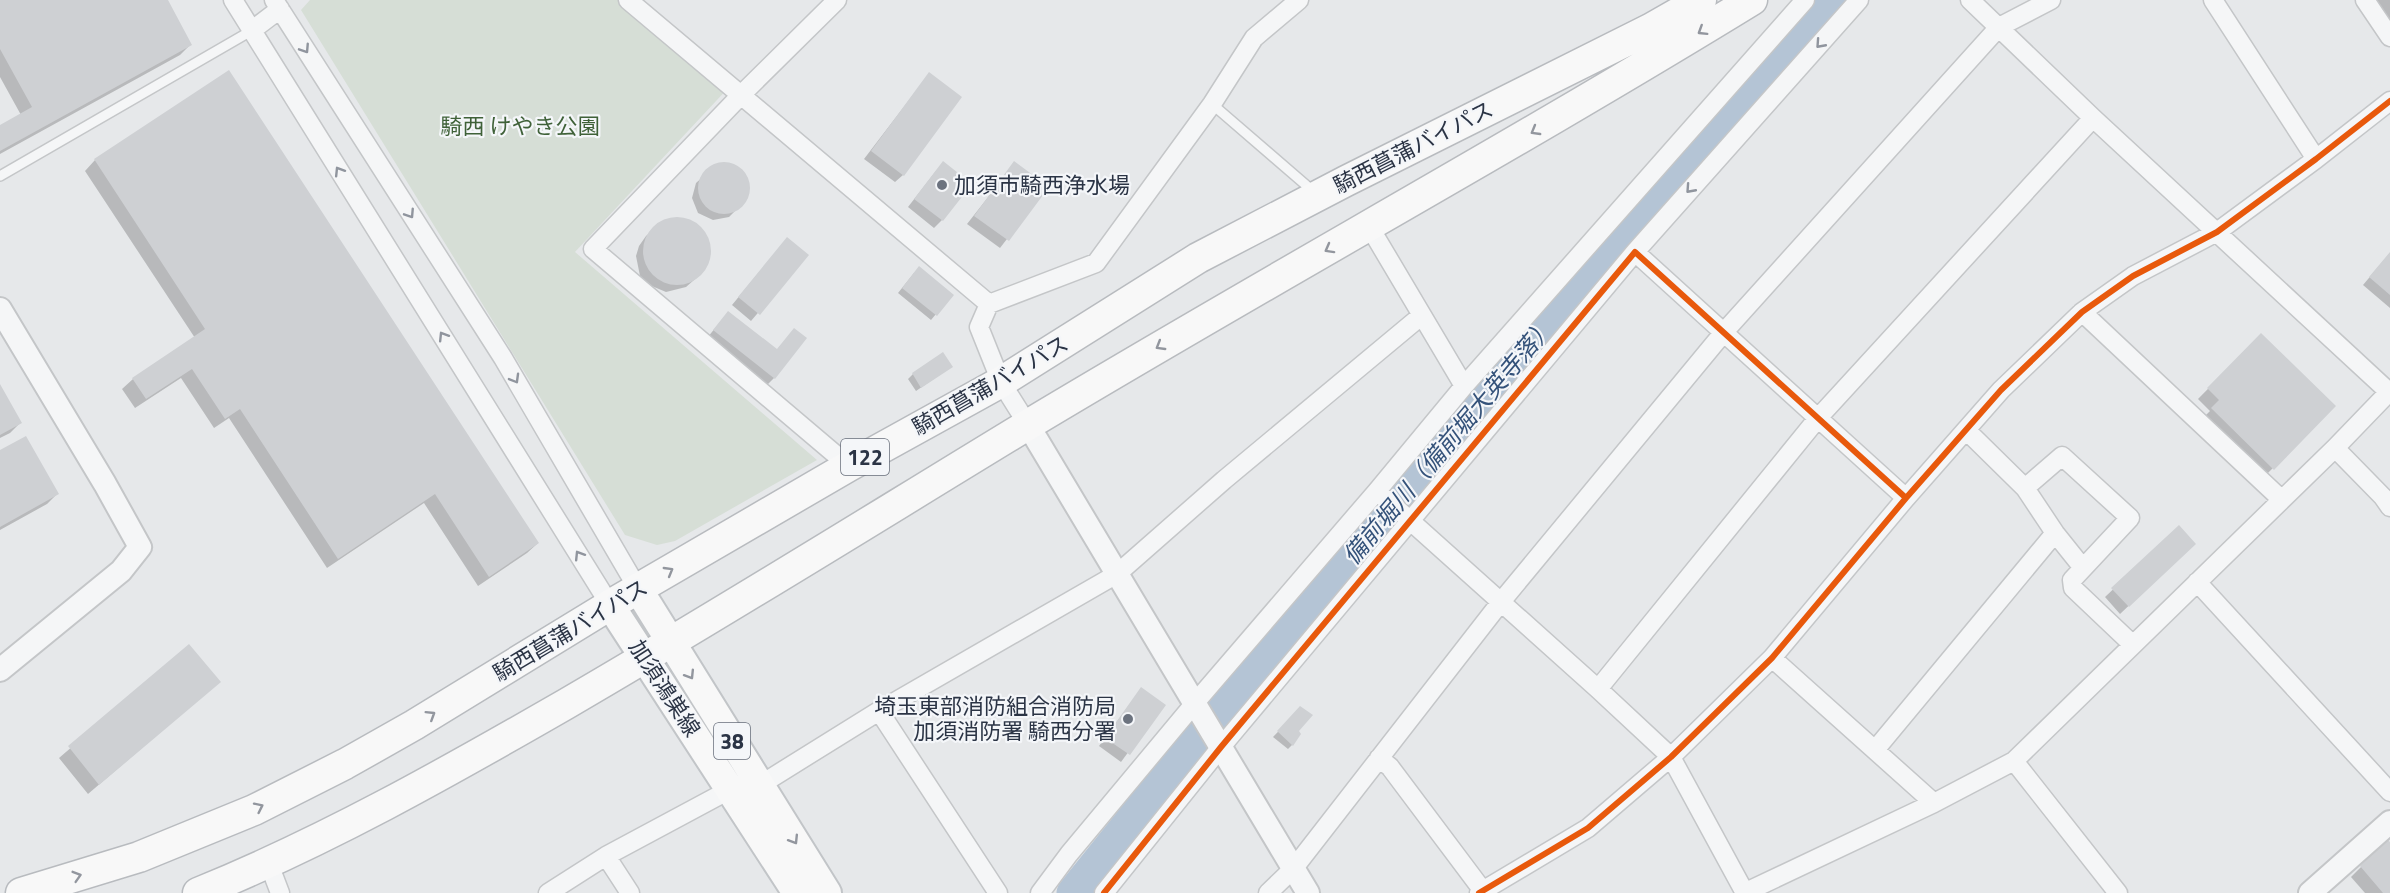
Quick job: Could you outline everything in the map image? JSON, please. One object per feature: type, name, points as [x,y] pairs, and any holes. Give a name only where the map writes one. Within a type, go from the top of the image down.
[{"type":"highway","name":"騎西菖蒲バイパス","points":[[21,893],[139,856],[254,810],[414,725],[610,605],[849,466],[1001,382],[1198,258],[1318,195],[1650,29],[1701,0]]},
{"type":"highway","name":"騎西菖蒲バイパス","points":[[198,893],[269,864],[375,812],[458,766],[657,650],[1207,318],[1611,87],[1752,0]]},
{"type":"main road","name":"加須鴻巣線","points":[[638,589],[657,650],[730,789],[797,893]]},
{"type":"main road","name":"加須鴻巣線","points":[[610,605],[657,650],[760,785],[827,893]]},
{"type":"street","points":[[233,0],[610,605]]},
{"type":"street","points":[[628,0],[989,304]]},
{"type":"street","points":[[837,0],[742,94],[593,249],[849,466]]},
{"type":"street","points":[[1299,0],[1254,38],[1212,104],[1096,263],[989,304],[979,327],[1001,382],[1308,893]]},
{"type":"street","points":[[1040,893],[1068,854],[1194,704],[1379,494],[1464,386],[1805,0]]},
{"type":"street","points":[[1104,893],[1218,743],[1407,518],[1635,252],[1859,0]]},
{"type":"street","points":[[1379,494],[1671,757],[1744,893],[1934,803],[2014,761],[2280,499],[2335,448],[2390,391],[2093,118],[1970,0]]},
{"type":"street","points":[[1268,893],[1294,868],[1500,603],[1724,332],[1999,27],[2050,0]]},
{"type":"street","points":[[2213,0],[2316,159]]},
{"type":"street","points":[[2365,0],[2390,37]]},
{"type":"street","points":[[251,30],[281,3],[503,358],[638,589]]},
{"type":"street","points":[[1379,758],[1390,767],[1481,892],[1588,828],[1671,757],[1772,658],[1906,498],[2001,390],[2082,312],[2133,276],[2217,232],[2390,101]]},
{"type":"street","points":[[1598,689],[1818,418],[2093,118]]},
{"type":"street","points":[[1369,226],[1464,386]]},
{"type":"street","points":[[1635,252],[1906,498]]},
{"type":"street","points":[[0,309],[140,547],[121,571],[0,669]]},
{"type":"street","points":[[2082,312],[2280,499]]},
{"type":"street","points":[[760,785],[879,711],[1117,574],[1224,480],[1421,316]]},
{"type":"street","points":[[1966,430],[2025,488],[2055,533],[2083,568]]},
{"type":"street","points":[[2335,448],[2390,507]]},
{"type":"street","points":[[2025,488],[2062,456],[2130,518],[2072,580],[2073,588],[2132,644]]},
{"type":"street","points":[[1875,750],[2055,533]]},
{"type":"street","points":[[2198,582],[2390,792]]},
{"type":"street","points":[[1772,658],[1934,803]]},
{"type":"street","points":[[879,711],[998,893]]},
{"type":"street","points":[[2014,761],[2118,893]]},
{"type":"street","points":[[551,892],[606,856],[730,789]]},
{"type":"street","points":[[2318,890],[2390,822]]},
{"type":"street","points":[[606,856],[630,893]]},
{"type":"street","points":[[269,864],[280,893]]},
{"type":"lane","points":[[0,176],[251,30]]},
{"type":"lane","points":[[1212,104],[1318,195]]},
{"type":"green space","name":"騎西 けやき公園","points":[[310,0],[619,0],[731,85],[575,252],[817,460],[675,541],[657,545],[625,535],[301,10]]},
{"type":"building","points":[[0,0],[168,0],[192,45],[0,151],[0,125],[32,107],[0,49]]},
{"type":"building","points":[[229,70],[539,543],[489,577],[435,494],[338,559],[240,409],[225,419],[192,369],[146,399],[132,378],[205,329],[94,159]]},
{"type":"building","points":[[929,72],[962,97],[904,176],[871,151]]},
{"type":"building","points":[[943,161],[972,184],[943,221],[914,199]]},
{"type":"building","points":[[1014,161],[1049,187],[1009,241],[974,216]]},
{"type":"building","points":[[724,162],[734,164],[742,170],[748,178],[750,188],[748,198],[742,206],[734,212],[724,214],[714,212],[706,206],[700,198],[698,188],[700,178],[706,170],[714,164]]},
{"type":"building","points":[[677,217],[690,220],[701,227],[708,238],[711,251],[708,264],[701,275],[690,282],[677,285],[664,282],[653,275],[646,264],[643,251],[646,238],[653,227],[664,220]]},
{"type":"building","points":[[787,237],[809,255],[760,315],[738,297]]},
{"type":"building","points":[[2390,252],[2390,295],[2369,277]]},
{"type":"building","points":[[919,266],[954,295],[937,316],[902,288]]},
{"type":"building","points":[[728,311],[777,349],[794,328],[807,338],[775,379],[713,330]]},
{"type":"building","points":[[2261,333],[2336,406],[2274,470],[2211,408],[2219,400],[2207,388]]},
{"type":"building","points":[[943,352],[953,367],[921,388],[912,373]]},
{"type":"building","points":[[0,384],[22,423],[0,435]]},
{"type":"building","points":[[26,436],[59,494],[0,527],[0,450]]},
{"type":"building","points":[[2179,525],[2196,544],[2129,607],[2111,588]]},
{"type":"building","points":[[189,644],[221,682],[99,785],[68,746]]},
{"type":"building","points":[[1141,687],[1166,705],[1130,755],[1105,738]]},
{"type":"building","points":[[1300,706],[1313,715],[1299,731],[1301,734],[1293,746],[1277,731]]},
{"type":"building","points":[[2387,839],[2390,842],[2390,893],[2383,893],[2360,866]]},
{"type":"waterway","name":"備前堀川（備前堀大英寺落）","points":[[1073,893],[1258,666],[1447,441],[1639,219],[1834,0]]},
{"type":"cycle path","points":[[1479,893],[1588,828],[1671,757],[1772,658],[1906,498],[2001,390],[2082,312],[2133,276],[2217,232],[2390,101]]},
{"type":"cycle path","points":[[1104,893],[1221,747],[1635,252],[1906,498]]},
{"type":"place","name":"加須市騎西浄水場","points":[[942,185]]},
{"type":"place","name":"埼玉東部消防組合消防局 加須消防署 騎西分署","points":[[1128,719]]}]
